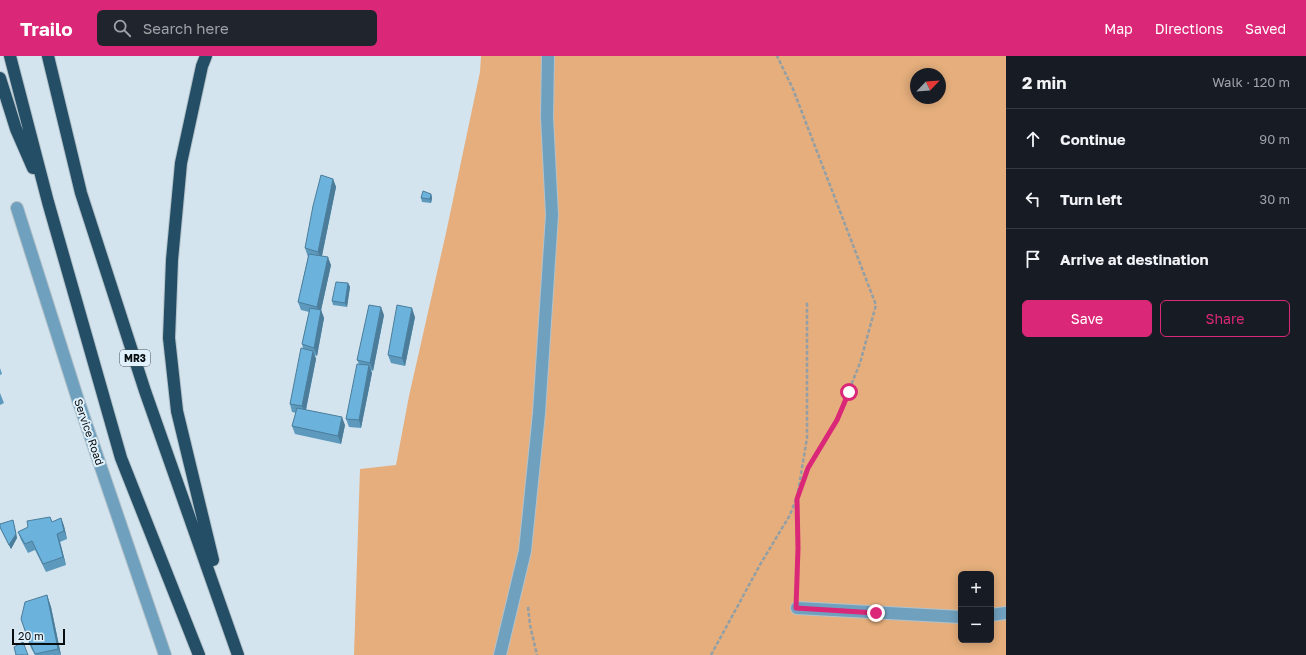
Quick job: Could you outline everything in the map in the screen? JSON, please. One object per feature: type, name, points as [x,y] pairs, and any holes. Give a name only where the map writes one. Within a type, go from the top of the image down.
[{"type":"highway","points":[[10,56],[48,202],[121,458],[199,655]]},
{"type":"highway","name":"MR3","points":[[48,56],[83,201],[145,391],[239,655]]},
{"type":"highway","points":[[206,56],[202,66],[181,163],[172,260],[169,338],[176,411],[208,541],[239,655]]},
{"type":"highway","points":[[0,78],[16,130],[48,202]]},
{"type":"street","points":[[500,655],[526,551],[539,413],[552,214],[547,117],[548,56]]},
{"type":"street","name":"Service Road","points":[[17,208],[78,400],[165,655]]},
{"type":"street","points":[[796,608],[958,617]]},
{"type":"street","points":[[994,615],[1006,613]]},
{"type":"path","points":[[711,655],[761,562],[790,515],[808,468],[837,420],[860,363],[876,305],[793,89],[777,56]]},
{"type":"path","points":[[796,608],[798,548],[797,499],[806,438],[807,301]]},
{"type":"shaded area","points":[[481,56],[1006,56],[1006,655],[354,655],[360,469],[396,465],[409,396],[446,233],[480,72]]},
{"type":"building","points":[[321,175],[333,179],[318,252],[305,248]]},
{"type":"building","points":[[423,191],[431,194],[430,199],[421,198]]},
{"type":"building","points":[[309,254],[328,257],[317,307],[298,302]]},
{"type":"building","points":[[336,282],[348,283],[345,303],[332,301]]},
{"type":"building","points":[[369,305],[381,307],[370,363],[357,360]]},
{"type":"building","points":[[397,305],[412,308],[402,358],[388,355]]},
{"type":"building","points":[[310,308],[321,310],[314,348],[302,344]]},
{"type":"building","points":[[301,348],[313,351],[302,406],[290,404]]},
{"type":"building","points":[[357,364],[369,365],[359,420],[346,419]]},
{"type":"building","points":[[297,408],[342,417],[338,436],[292,426]]},
{"type":"building","points":[[50,517],[52,522],[61,518],[64,531],[57,534],[63,557],[43,564],[32,541],[25,544],[18,532],[28,527],[27,521]]},
{"type":"building","points":[[13,520],[16,534],[9,545],[0,524]]},
{"type":"building","points":[[47,595],[58,649],[35,654],[21,619],[25,602]]},
{"type":"building","points":[[23,642],[28,655],[16,655],[14,647]]},
{"type":"route","points":[[849,392],[837,420],[808,468],[797,499],[798,548],[796,608],[876,613]]}]
